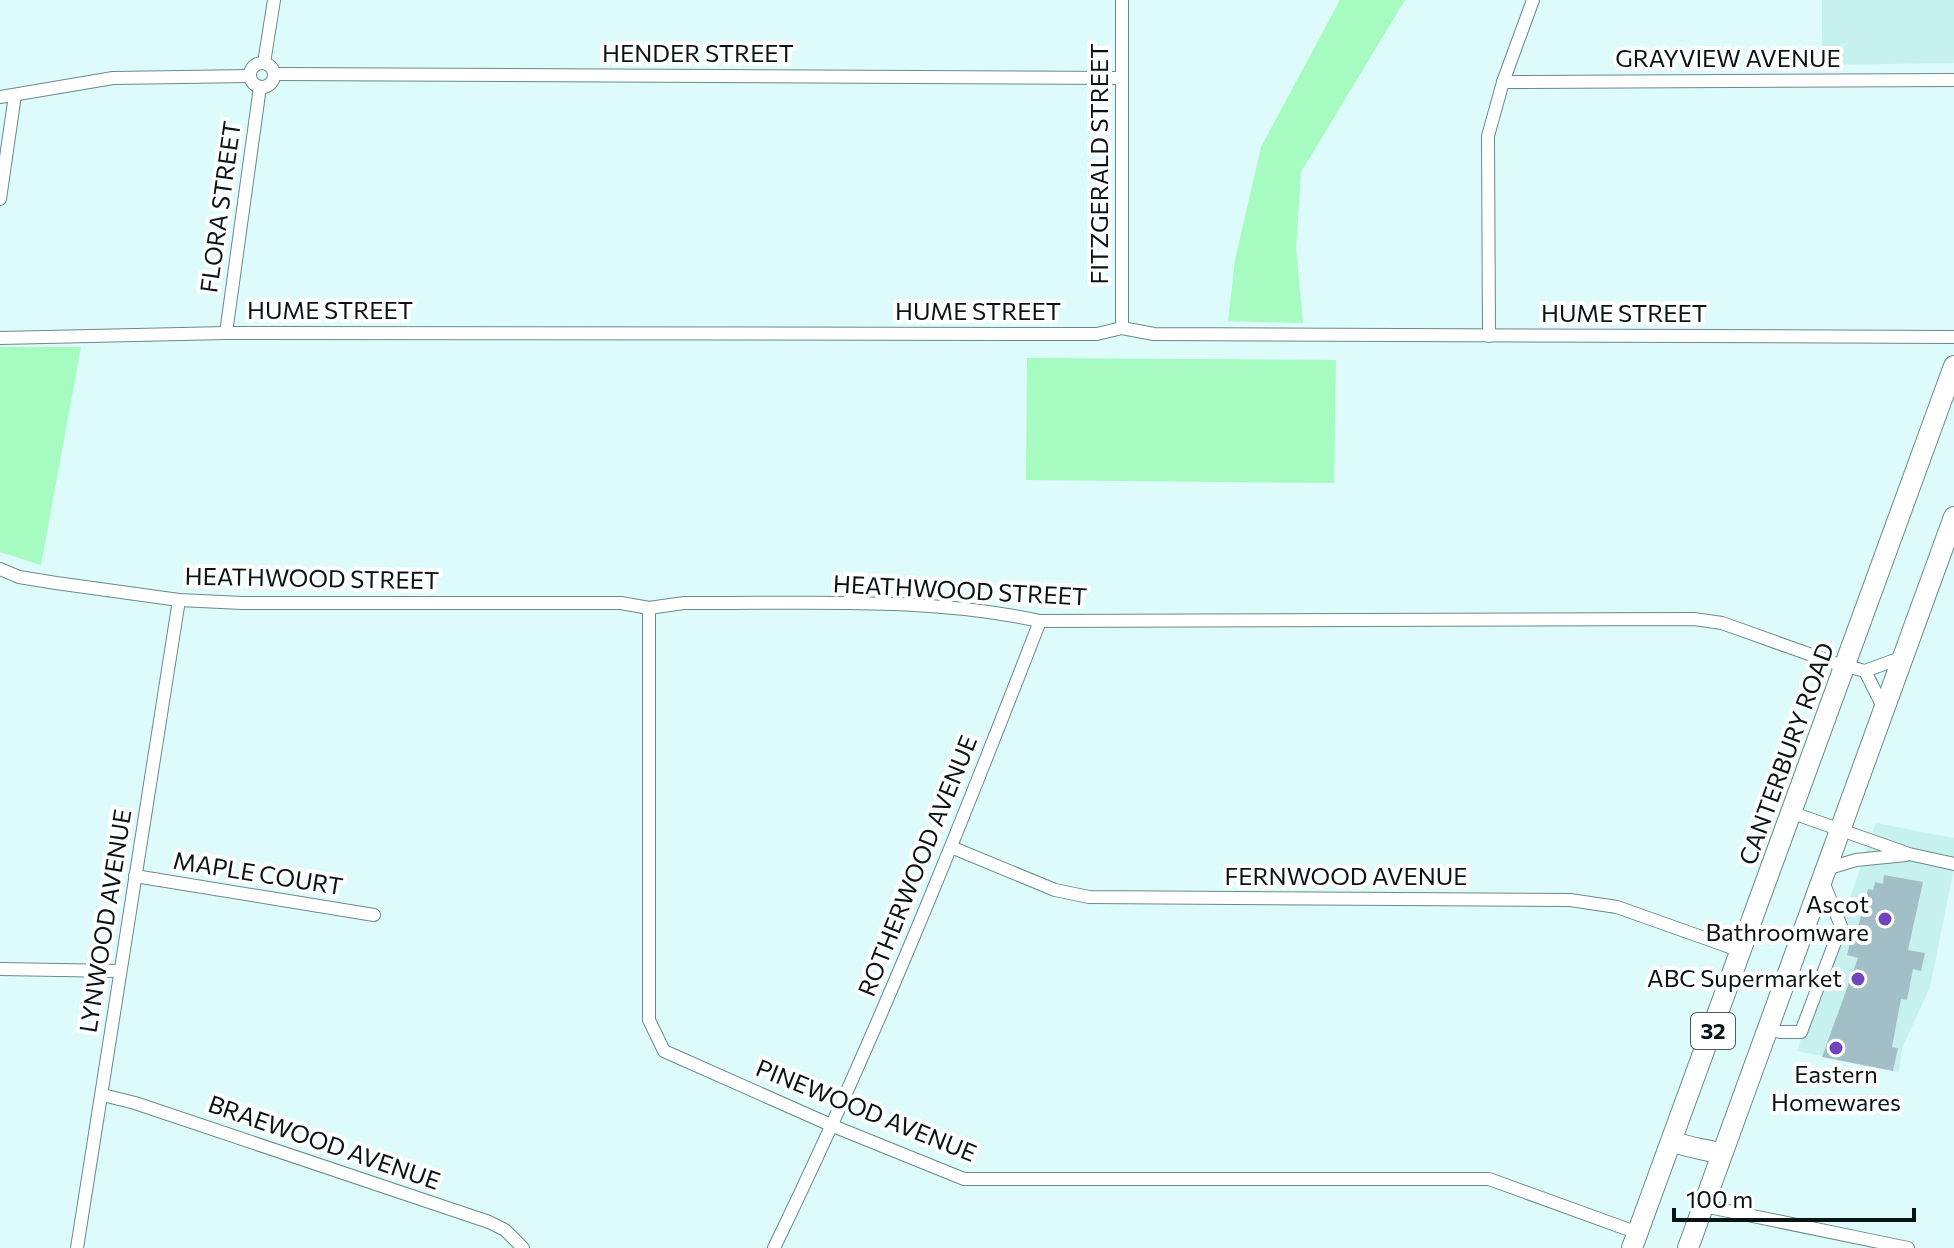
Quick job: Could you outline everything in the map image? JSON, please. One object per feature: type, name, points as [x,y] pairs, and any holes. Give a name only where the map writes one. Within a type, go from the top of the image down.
[{"type":"main road","name":"CANTERBURY ROAD","points":[[1635,1240],[1793,813],[1855,669],[1954,366]]},
{"type":"main road","name":"32","points":[[1688,1248],[1954,517]]},
{"type":"main road","points":[[1672,1141],[1722,1154]]},
{"type":"street","points":[[264,63],[274,0]]},
{"type":"street","name":"FITZGERALD STREET","points":[[1122,0],[1122,328]]},
{"type":"street","points":[[1489,336],[1488,136],[1503,82],[1533,0]]},
{"type":"street","points":[[264,63],[271,67],[274,74],[270,84],[260,87],[253,83],[250,76],[256,64],[264,63]]},
{"type":"street","name":"HENDER STREET","points":[[274,74],[1122,78]]},
{"type":"street","points":[[0,97],[113,78],[250,76]]},
{"type":"street","name":"GRAYVIEW AVENUE","points":[[1503,82],[1954,80]]},
{"type":"street","name":"FLORA STREET","points":[[226,333],[260,87]]},
{"type":"street","points":[[0,199],[15,95]]},
{"type":"street","name":"HUME STREET","points":[[0,338],[226,333],[1097,334],[1122,328],[1154,334],[1954,337]]},
{"type":"street","name":"HEATHWOOD STREET","points":[[0,569],[19,577],[179,600],[242,603],[621,603],[649,608],[684,603],[911,605],[1004,613],[1040,621],[1694,619],[1722,623],[1855,669]]},
{"type":"street","name":"LYNWOOD AVENUE","points":[[77,1248],[179,600]]},
{"type":"street","name":"PINEWOOD AVENUE","points":[[649,608],[649,1020],[664,1051],[833,1126],[964,1179],[1489,1179],[1635,1240]]},
{"type":"street","name":"ROTHERWOOD AVENUE","points":[[833,1126],[951,847],[1040,621]]},
{"type":"street","points":[[1884,709],[1855,669],[1903,657]]},
{"type":"street","points":[[1793,813],[1909,854],[1954,864]]},
{"type":"street","name":"FERNWOOD AVENUE","points":[[951,847],[1055,890],[1089,897],[1570,900],[1617,907],[1741,951]]},
{"type":"street","points":[[1766,1029],[1801,1032],[1841,926],[1824,874],[1856,860],[1909,854]]},
{"type":"street","name":"MAPLE COURT","points":[[135,876],[374,915]]},
{"type":"street","points":[[0,969],[120,971]]},
{"type":"street","name":"BRAEWOOD AVENUE","points":[[103,1095],[135,1103],[489,1222],[505,1230],[523,1248]]},
{"type":"street","points":[[774,1248],[833,1126]]},
{"type":"street","points":[[1704,1206],[1908,1248]]},
{"type":"shaded area","points":[[1822,0],[1954,0],[1954,63],[1822,65]]},
{"type":"shaded area","points":[[1876,823],[1954,838],[1954,868],[1930,987],[1902,1048],[1899,1072],[1797,1051]]},
{"type":"green space","points":[[1340,0],[1405,0],[1301,172],[1296,248],[1303,323],[1228,321],[1235,260],[1261,147]]},
{"type":"green space","points":[[0,347],[81,347],[41,565],[0,552]]},
{"type":"green space","points":[[1027,358],[1336,360],[1334,483],[1026,480]]},
{"type":"building","points":[[1884,875],[1923,882],[1908,950],[1925,953],[1921,971],[1913,969],[1907,1000],[1901,999],[1892,1047],[1898,1048],[1893,1071],[1822,1057],[1858,958],[1847,955],[1851,938],[1855,939],[1868,889],[1873,890],[1875,882],[1883,884]]},
{"type":"place","name":"Ascot Bathroomware","points":[[1885,919]]},
{"type":"place","name":"ABC Supermarket","points":[[1858,979]]},
{"type":"place","name":"Eastern Homewares","points":[[1836,1048]]}]
